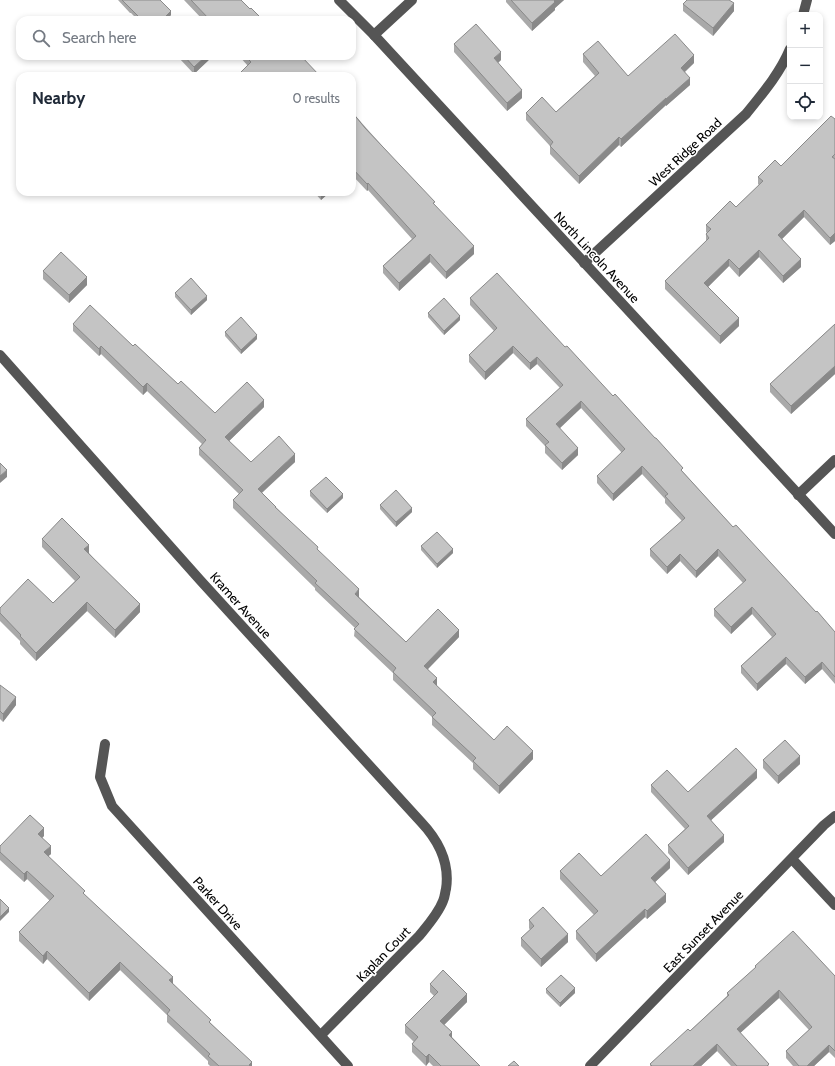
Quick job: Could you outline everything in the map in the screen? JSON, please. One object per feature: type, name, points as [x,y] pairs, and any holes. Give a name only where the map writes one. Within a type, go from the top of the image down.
[{"type":"street","name":"North Lincoln Avenue","points":[[339,0],[355,16]]},
{"type":"street","points":[[374,35],[412,0]]},
{"type":"street","points":[[804,12],[807,0]]},
{"type":"street","name":"North Lincoln Avenue","points":[[356,17],[835,534]]},
{"type":"street","name":"West Ridge Road","points":[[584,263],[746,114],[769,86],[787,55]]},
{"type":"street","name":"Kramer Avenue","points":[[0,355],[200,580],[430,832],[438,843],[442,854],[446,867],[447,880]]},
{"type":"street","points":[[798,495],[835,460]]},
{"type":"street","name":"Parker Drive","points":[[105,744],[100,776],[112,806],[348,1066]]},
{"type":"street","name":"East Sunset Avenue","points":[[590,1066],[824,825],[835,816]]},
{"type":"street","points":[[792,859],[835,906]]},
{"type":"street","name":"Kaplan Court","points":[[321,1035],[419,936],[433,919],[443,900],[447,880]]},
{"type":"building","points":[[122,0],[160,0],[171,11],[166,16],[138,16]]},
{"type":"building","points":[[191,0],[241,0],[259,16],[206,16]]},
{"type":"building","points":[[511,0],[555,0],[555,2],[532,23]]},
{"type":"building","points":[[687,0],[729,0],[734,3],[713,28],[683,4]]},
{"type":"building","points":[[476,24],[501,52],[494,58],[522,90],[507,103],[454,44]]},
{"type":"building","points":[[675,34],[694,55],[681,68],[690,78],[621,139],[619,137],[579,176],[550,146],[553,142],[526,113],[542,97],[556,112],[599,73],[583,54],[598,41],[628,76]]},
{"type":"building","points":[[188,60],[202,60],[194,67]]},
{"type":"building","points":[[249,60],[305,60],[316,72],[241,72],[251,62]]},
{"type":"building","points":[[831,116],[835,119],[835,154],[832,157],[835,159],[835,233],[830,238],[804,210],[778,235],[801,259],[783,276],[759,250],[739,269],[729,259],[704,283],[739,318],[720,336],[665,281],[709,238],[706,234],[711,229],[706,225],[730,201],[736,207],[763,181],[758,177],[775,160],[781,166]]},
{"type":"building","points":[[356,117],[435,202],[433,203],[474,246],[446,272],[430,254],[399,283],[383,266],[416,236],[368,183],[367,184],[356,172]]},
{"type":"building","points":[[61,252],[87,277],[69,295],[43,271]]},
{"type":"building","points":[[497,273],[565,347],[567,346],[613,396],[615,394],[683,468],[681,470],[733,527],[736,525],[835,632],[835,677],[822,662],[805,677],[786,657],[757,684],[741,666],[776,634],[752,607],[731,627],[714,609],[746,580],[718,549],[696,571],[680,554],[667,567],[650,549],[685,518],[665,496],[668,494],[642,466],[613,494],[597,476],[625,449],[581,401],[556,424],[578,448],[562,463],[545,445],[549,442],[526,419],[563,385],[537,357],[530,363],[513,346],[485,372],[469,355],[497,328],[470,298]]},
{"type":"building","points":[[191,278],[207,296],[191,310],[175,293]]},
{"type":"building","points":[[444,298],[460,316],[444,331],[428,313]]},
{"type":"building","points":[[90,305],[133,346],[135,344],[178,384],[181,381],[215,413],[247,382],[264,400],[225,437],[251,462],[279,436],[295,454],[258,489],[359,589],[355,594],[406,642],[438,609],[459,630],[424,666],[437,678],[433,682],[494,740],[507,726],[533,751],[499,786],[473,761],[476,758],[432,717],[436,713],[393,672],[396,668],[354,629],[359,624],[315,583],[317,581],[233,500],[243,490],[199,448],[206,440],[147,383],[143,387],[101,346],[99,349],[73,324]]},
{"type":"building","points":[[241,317],[257,335],[241,350],[225,332]]},
{"type":"building","points":[[835,324],[835,366],[791,406],[770,384]]},
{"type":"building","points":[[0,463],[7,470],[0,476]]},
{"type":"building","points":[[326,477],[343,494],[327,509],[310,491]]},
{"type":"building","points":[[396,490],[412,508],[396,522],[380,505]]},
{"type":"building","points":[[62,518],[89,545],[84,549],[140,604],[115,630],[87,602],[36,653],[0,613],[0,608],[28,579],[53,603],[80,577],[42,539]]},
{"type":"building","points":[[437,532],[453,549],[437,564],[421,546]]},
{"type":"building","points":[[0,685],[16,697],[3,714],[0,711]]},
{"type":"building","points":[[785,740],[800,756],[778,776],[763,760]]},
{"type":"building","points":[[736,748],[757,770],[707,816],[724,835],[688,868],[668,845],[689,826],[651,785],[667,770],[688,792]]},
{"type":"building","points":[[30,815],[44,828],[38,834],[51,846],[44,852],[85,891],[83,893],[173,977],[169,980],[211,1020],[209,1022],[252,1062],[249,1065],[250,1066],[219,1066],[208,1056],[210,1054],[167,1014],[170,1010],[120,962],[89,993],[47,951],[43,956],[19,932],[54,896],[27,871],[24,874],[0,852],[0,846]]},
{"type":"building","points":[[646,834],[670,860],[651,878],[666,894],[647,911],[645,909],[596,954],[576,931],[598,911],[560,871],[579,853],[601,876]]},
{"type":"building","points":[[0,899],[9,908],[0,917]]},
{"type":"building","points":[[543,907],[568,934],[541,959],[521,938],[534,926],[529,920]]},
{"type":"building","points":[[793,931],[835,976],[835,1051],[829,1045],[807,1066],[799,1066],[786,1051],[812,1027],[779,990],[737,1029],[769,1064],[767,1066],[737,1066],[717,1044],[693,1066],[652,1066],[650,1064],[688,1029],[690,1031],[729,995],[727,993]]},
{"type":"building","points":[[443,970],[467,994],[440,1021],[452,1032],[449,1035],[480,1066],[441,1066],[429,1054],[426,1057],[412,1044],[418,1037],[405,1025],[438,992],[430,984]]},
{"type":"building","points":[[561,975],[575,988],[560,1003],[546,989]]},
{"type":"building","points":[[514,1061],[519,1066],[508,1066]]}]
